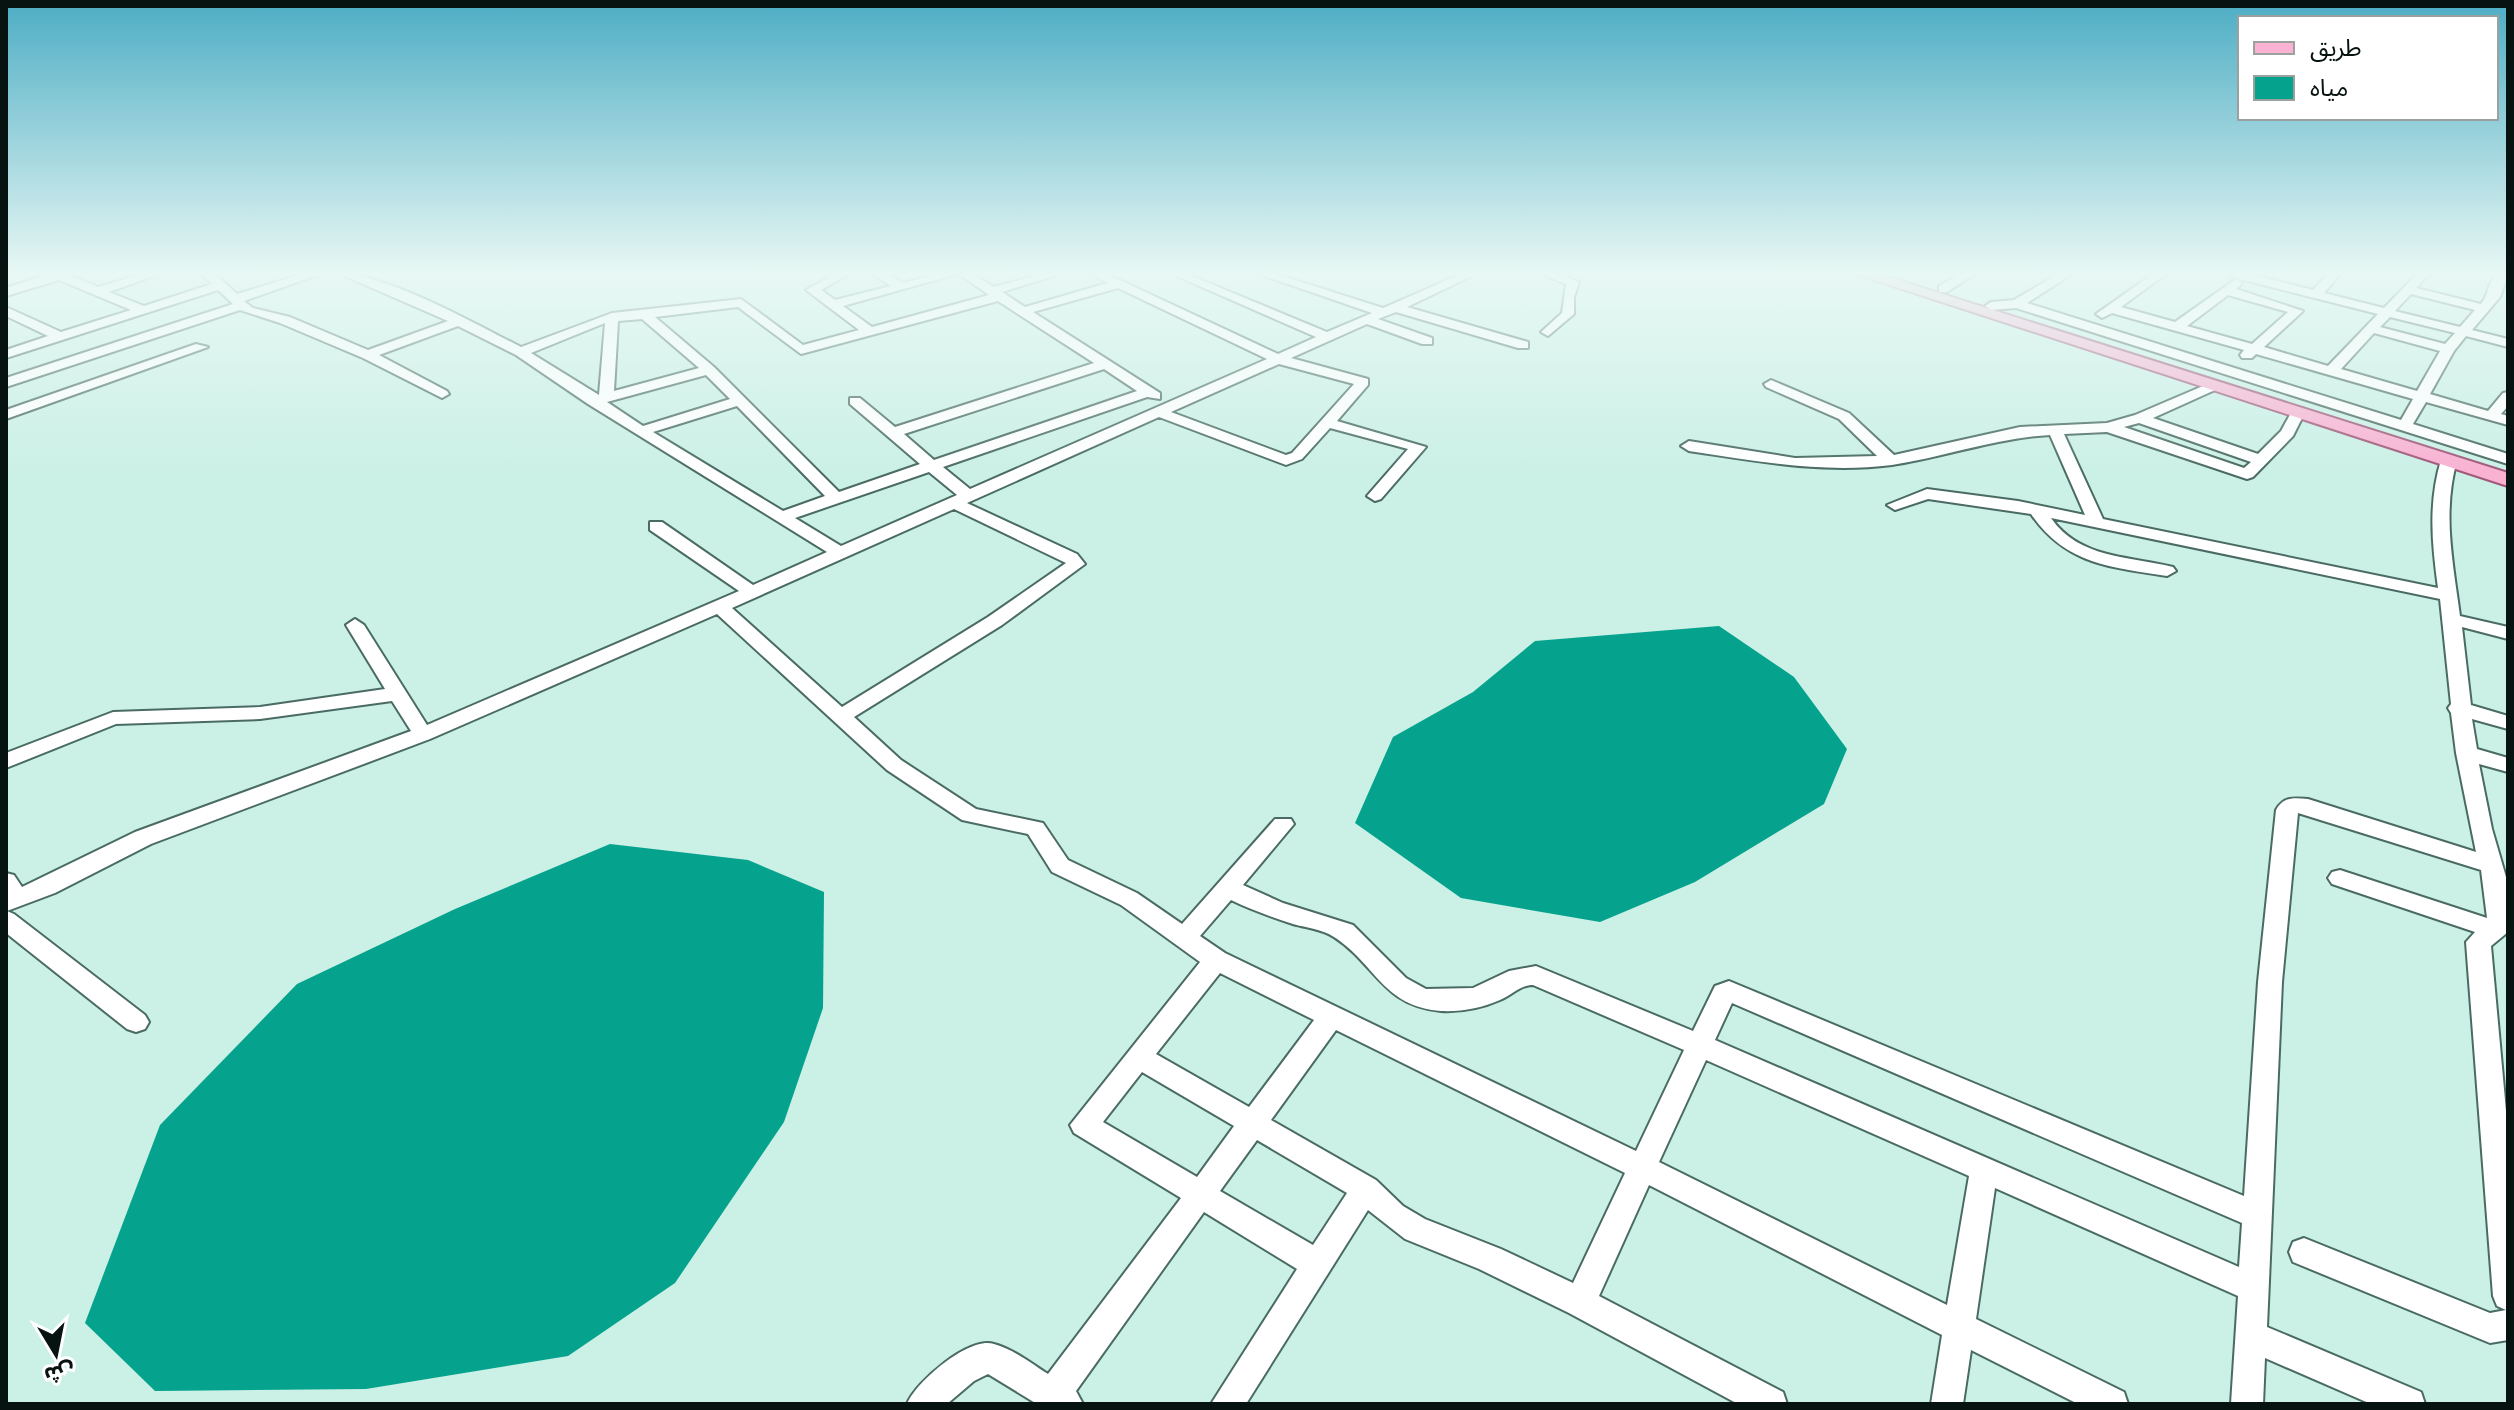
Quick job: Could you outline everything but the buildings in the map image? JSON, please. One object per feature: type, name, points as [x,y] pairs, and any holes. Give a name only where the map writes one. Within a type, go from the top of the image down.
[{"type":"main road","points":[[2065,340],[2508,480]]},
{"type":"main road","points":[[2112,340],[2508,468]]},
{"type":"street","points":[[6,354],[52,340]]},
{"type":"street","points":[[6,383],[130,340]]},
{"type":"street","points":[[332,340],[442,394]]},
{"type":"street","points":[[368,355],[409,340]]},
{"type":"street","points":[[497,340],[600,399],[641,431],[841,553]]},
{"type":"street","points":[[521,352],[553,340]]},
{"type":"street","points":[[600,399],[609,340]]},
{"type":"street","points":[[672,340],[709,370],[835,497]]},
{"type":"street","points":[[786,340],[799,350],[834,340]]},
{"type":"street","points":[[1068,340],[1148,392],[1165,409],[1286,460],[1297,456],[1363,382],[1278,359],[1237,340]]},
{"type":"street","points":[[136,1022],[9,901],[143,838],[423,734],[753,593],[1320,340]]},
{"type":"street","points":[[1500,340],[1523,345]]},
{"type":"street","points":[[2131,340],[2508,459]]},
{"type":"street","points":[[2221,340],[2508,421]]},
{"type":"street","points":[[2229,370],[2263,340]]},
{"type":"street","points":[[2331,371],[2360,340]]},
{"type":"street","points":[[2414,340],[2448,349]]},
{"type":"street","points":[[2405,426],[2448,349],[2457,340]]},
{"type":"street","points":[[6,415],[201,347]]},
{"type":"street","points":[[892,433],[1106,364]]},
{"type":"street","points":[[600,399],[709,370]]},
{"type":"street","points":[[1771,384],[1844,416],[1891,460]]},
{"type":"street","points":[[1689,446],[1795,463],[1891,460],[1931,454],[1994,437],[2108,427],[2140,418],[2210,387]]},
{"type":"street","points":[[780,517],[930,463],[1148,392]]},
{"type":"street","points":[[2492,416],[2508,396]]},
{"type":"street","points":[[641,431],[739,401]]},
{"type":"street","points":[[843,715],[917,671],[1076,564],[1071,558],[962,500],[930,463],[855,401]]},
{"type":"street","points":[[2108,427],[2239,473],[2249,473],[2288,433],[2297,414]]},
{"type":"street","points":[[2140,418],[2261,460]]},
{"type":"street","points":[[1328,423],[1418,447],[1375,496]]},
{"type":"street","points":[[2055,430],[2096,521]]},
{"type":"street","points":[[2449,460],[2439,487],[2438,512],[2452,619],[2458,708],[2492,865],[2504,895],[2497,930],[2478,942],[2500,1105],[2508,1296]]},
{"type":"street","points":[[1895,505],[1927,494],[2037,510],[2447,595]]},
{"type":"street","points":[[2037,510],[2051,533],[2083,554],[2167,571]]},
{"type":"street","points":[[656,526],[753,593]]},
{"type":"street","points":[[720,607],[843,715],[894,765],[970,815],[1035,828],[1060,866],[1129,899],[1216,960],[1643,1168],[2112,1404]]},
{"type":"street","points":[[2452,619],[2508,633]]},
{"type":"street","points":[[355,625],[423,734]]},
{"type":"street","points":[[6,761],[113,718],[260,713],[397,694]]},
{"type":"street","points":[[2458,708],[2508,723]]},
{"type":"street","points":[[2466,753],[2508,765]]},
{"type":"street","points":[[2247,1404],[2255,1289],[2254,1214],[2270,982],[2287,810],[2292,805],[2308,807],[2492,865]]},
{"type":"street","points":[[1184,938],[1283,824]]},
{"type":"street","points":[[2340,878],[2497,930]]},
{"type":"street","points":[[1228,888],[1271,908],[1344,931],[1380,972],[1400,987],[1423,997],[1441,1001],[1483,995],[1529,975],[1700,1046],[2255,1289]]},
{"type":"street","points":[[1216,960],[1084,1125],[1200,1197],[1317,1264]]},
{"type":"street","points":[[1580,1302],[1724,993],[1732,992],[2254,1214]]},
{"type":"street","points":[[923,1404],[979,1359],[1002,1364],[1060,1400],[1200,1197],[1331,1017]]},
{"type":"street","points":[[1138,1056],[1366,1189],[1393,1215],[1415,1229],[1490,1259],[1580,1302],[1771,1404]]},
{"type":"street","points":[[1947,1404],[1984,1169]]},
{"type":"street","points":[[1227,1404],[1366,1189]]},
{"type":"street","points":[[2304,1252],[2490,1328],[2508,1325]]},
{"type":"street","points":[[2251,1336],[2409,1404]]},
{"type":"water","points":[[1719,626],[1794,677],[1847,749],[1824,804],[1695,882],[1600,922],[1461,898],[1355,823],[1393,737],[1473,692],[1535,641]]},
{"type":"water","points":[[610,844],[748,860],[824,892],[823,1008],[784,1122],[675,1283],[568,1356],[366,1389],[155,1391],[85,1323],[160,1125],[297,984],[455,909]]}]
